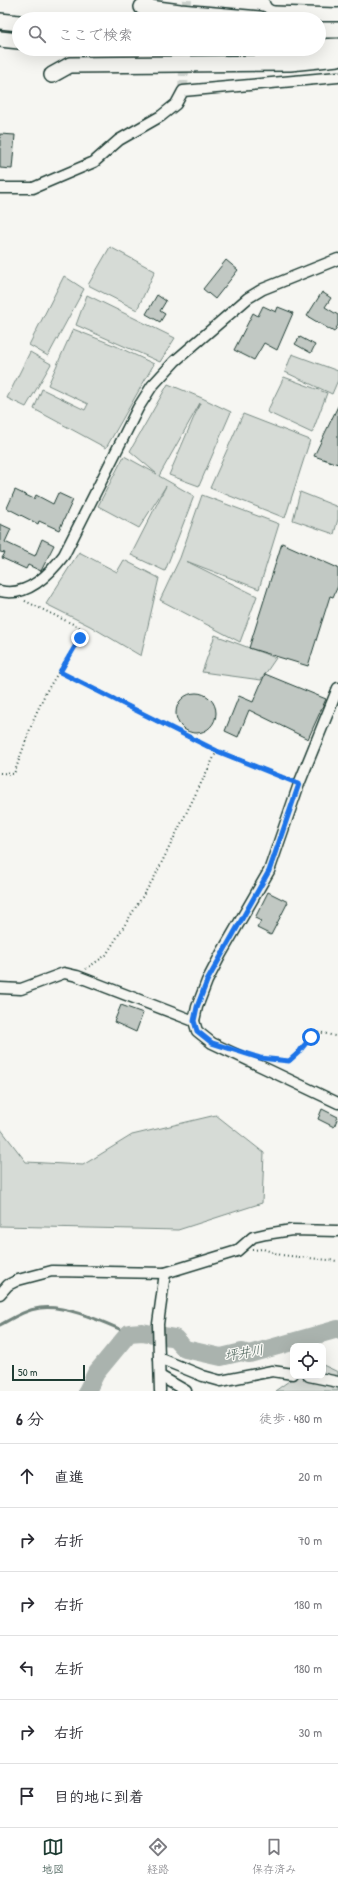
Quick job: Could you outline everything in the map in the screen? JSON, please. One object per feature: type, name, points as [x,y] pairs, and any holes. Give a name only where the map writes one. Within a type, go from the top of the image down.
[{"type":"highway","points":[[142,7],[180,12]]},
{"type":"highway","points":[[326,20],[338,21]]},
{"type":"highway","points":[[0,21],[12,22]]},
{"type":"highway","points":[[326,30],[338,30]]},
{"type":"highway","points":[[0,39],[12,40]]},
{"type":"highway","points":[[326,47],[338,46]]},
{"type":"highway","points":[[52,75],[70,65],[290,63],[338,58]]},
{"type":"street","points":[[275,0],[338,2]]},
{"type":"street","points":[[0,188],[34,188],[94,162],[119,140],[161,116],[176,104],[183,91],[338,77]]},
{"type":"street","points":[[0,591],[8,593],[22,591],[49,574],[64,555],[138,408],[152,386],[175,361],[248,298],[263,289],[338,259]]},
{"type":"street","points":[[338,688],[299,784],[269,871],[207,981],[197,1007],[194,1021],[197,1031],[212,1043],[338,1104]]},
{"type":"street","points":[[0,988],[21,990],[64,974],[77,976],[194,1021]]},
{"type":"street","points":[[0,1294],[8,1285],[18,1280],[52,1271],[165,1273],[237,1251],[253,1237],[292,1230],[338,1231]]},
{"type":"street","points":[[160,1391],[158,1324],[165,1273]]},
{"type":"street","points":[[159,1358],[221,1381],[272,1371],[290,1374]]},
{"type":"street","points":[[160,1376],[186,1391]]},
{"type":"street","points":[[324,1379],[338,1382]]},
{"type":"path","points":[[0,773],[14,774],[34,718],[46,692],[80,638],[79,627],[23,600],[22,591]]},
{"type":"path","points":[[60,672],[217,751],[299,784]]},
{"type":"path","points":[[77,976],[106,955],[154,878],[217,751]]},
{"type":"path","points":[[268,1059],[289,1061],[298,1053],[311,1037],[320,1032],[338,1037]]},
{"type":"path","points":[[237,1251],[263,1249],[281,1255],[338,1261]]},
{"type":"shaded area","points":[[110,247],[155,271],[137,310],[88,285]]},
{"type":"shaded area","points":[[64,276],[84,289],[48,356],[29,345]]},
{"type":"shaded area","points":[[87,295],[175,338],[160,362],[76,325]]},
{"type":"shaded area","points":[[73,329],[116,346],[154,364],[106,448],[34,409],[42,389],[85,410],[88,404],[48,385]]},
{"type":"shaded area","points":[[30,352],[51,364],[26,407],[7,398]]},
{"type":"shaded area","points":[[292,354],[338,371],[338,380],[332,394],[285,372]]},
{"type":"shaded area","points":[[284,377],[327,393],[312,433],[267,412]]},
{"type":"shaded area","points":[[168,384],[231,412],[199,486],[169,475],[200,403],[159,476],[194,496],[165,571],[131,555],[166,486],[139,528],[98,506],[124,456],[157,474],[130,451]]},
{"type":"shaded area","points":[[243,414],[310,440],[285,518],[210,488]]},
{"type":"shaded area","points":[[300,492],[338,507],[338,519],[334,534],[293,520]]},
{"type":"shaded area","points":[[202,495],[279,524],[259,589],[186,561],[257,596],[240,642],[160,600],[180,558]]},
{"type":"shaded area","points":[[79,552],[117,572],[124,560],[159,578],[141,656],[90,626],[46,604]]},
{"type":"shaded area","points":[[215,635],[276,658],[261,680],[202,672]]},
{"type":"shaded area","points":[[216,1115],[264,1153],[262,1203],[178,1230],[0,1226],[0,1128],[26,1162],[83,1165],[132,1135]]},
{"type":"shaded area","points":[[326,1366],[338,1372],[338,1391],[275,1391],[292,1379],[326,1379]]},
{"type":"building","points":[[0,134],[15,135],[12,169],[0,168]]},
{"type":"building","points":[[226,260],[238,270],[215,299],[203,289]]},
{"type":"building","points":[[322,292],[331,298],[325,307],[338,315],[338,325],[334,332],[307,316]]},
{"type":"building","points":[[157,295],[166,301],[160,311],[165,314],[160,322],[146,314]]},
{"type":"building","points":[[263,306],[276,312],[278,307],[293,313],[277,350],[264,343],[254,360],[234,350],[253,313],[258,316]]},
{"type":"building","points":[[300,337],[315,345],[311,353],[295,344]]},
{"type":"building","points":[[338,406],[338,464],[314,456]]},
{"type":"building","points":[[15,490],[34,499],[36,495],[53,504],[58,493],[73,500],[59,530],[39,521],[38,524],[7,508]]},
{"type":"building","points":[[0,524],[11,529],[5,542],[35,556],[42,539],[54,545],[41,571],[28,565],[26,569],[2,558],[5,553],[0,552]]},
{"type":"building","points":[[282,543],[338,568],[338,586],[333,597],[330,596],[308,666],[249,648]]},
{"type":"building","points":[[265,674],[326,699],[308,739],[249,710],[238,737],[225,731],[239,696],[253,702]]},
{"type":"building","points":[[192,693],[200,693],[207,696],[213,702],[216,713],[213,724],[207,730],[200,733],[192,733],[185,730],[179,724],[176,717],[176,709],[179,702],[185,696]]},
{"type":"building","points":[[268,892],[288,902],[271,935],[257,928],[261,921],[255,918]]},
{"type":"building","points":[[121,1005],[143,1013],[136,1032],[114,1022]]},
{"type":"building","points":[[322,1109],[338,1117],[334,1127],[318,1119]]},
{"type":"waterway","points":[[0,1325],[29,1311],[40,1308],[50,1308],[62,1309],[85,1315],[129,1333]]},
{"type":"waterway","name":"坪井川","points":[[87,1391],[96,1373],[129,1333],[142,1332],[175,1338],[185,1349],[221,1357],[242,1352],[249,1354],[338,1329]]},
{"type":"tunnel","points":[[186,12],[187,0]]},
{"type":"tunnel","points":[[183,91],[185,56]]},
{"type":"route","points":[[80,638],[60,672],[217,751],[299,784],[269,871],[207,981],[197,1007],[194,1021],[197,1031],[212,1043],[260,1058],[289,1061],[298,1053],[311,1037]]}]
